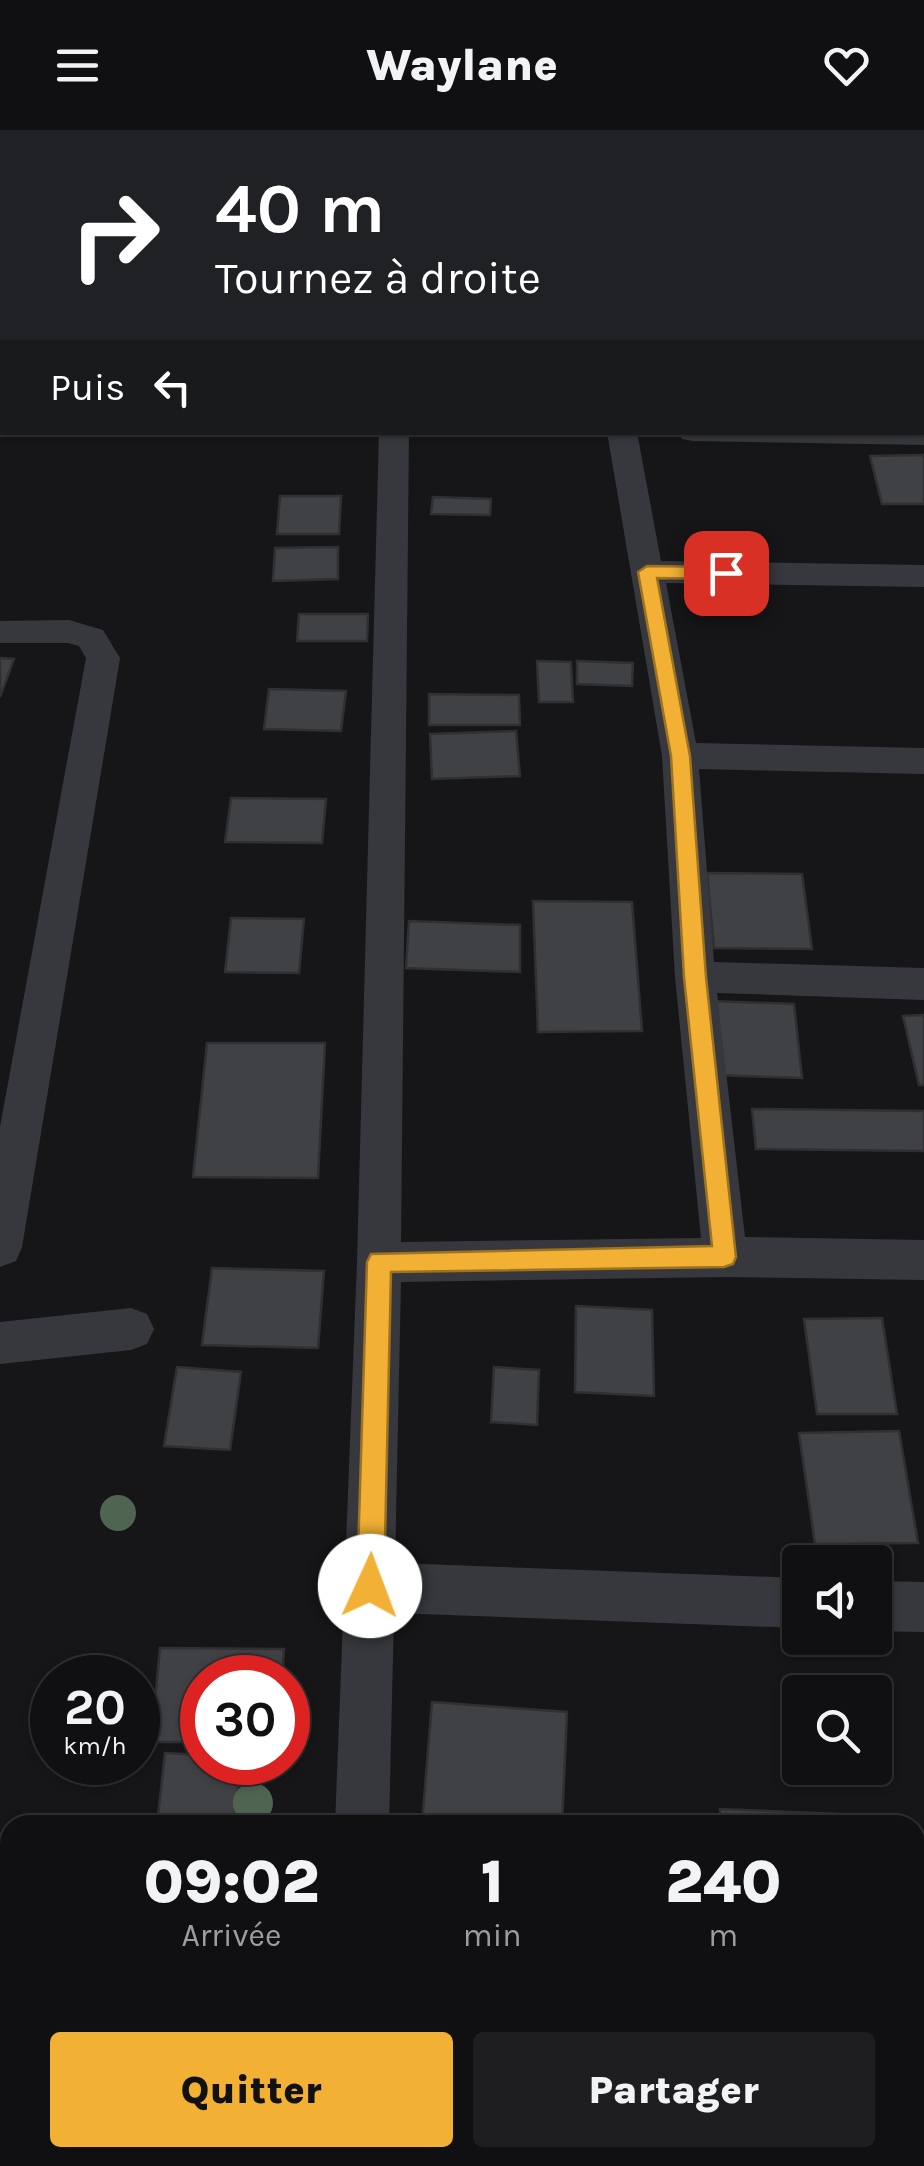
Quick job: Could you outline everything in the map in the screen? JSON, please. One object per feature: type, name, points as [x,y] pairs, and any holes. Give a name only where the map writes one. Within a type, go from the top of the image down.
[{"type":"street","points":[[362,1815],[379,1262],[394,435]]},
{"type":"street","points":[[623,435],[680,756],[695,977],[724,1257]]},
{"type":"street","points":[[892,435],[924,436]]},
{"type":"street","points":[[647,572],[924,576]]},
{"type":"street","points":[[0,632],[68,631],[92,638],[103,658],[0,1247]]},
{"type":"street","points":[[680,756],[924,760]]},
{"type":"street","points":[[695,977],[924,984]]},
{"type":"street","points":[[379,1262],[724,1257],[924,1260]]},
{"type":"street","points":[[0,1343],[131,1329]]},
{"type":"street","points":[[370,1586],[782,1602]]},
{"type":"street","points":[[892,1607],[924,1608]]},
{"type":"building","points":[[924,455],[924,504],[882,504],[870,456]]},
{"type":"building","points":[[280,496],[341,496],[339,534],[277,534]]},
{"type":"building","points":[[433,497],[491,499],[490,515],[431,514]]},
{"type":"building","points":[[338,547],[338,579],[273,581],[275,548]]},
{"type":"building","points":[[299,614],[368,614],[367,641],[297,641]]},
{"type":"building","points":[[0,658],[14,659],[0,697]]},
{"type":"building","points":[[537,661],[571,662],[573,702],[539,702]]},
{"type":"building","points":[[577,661],[633,663],[632,686],[577,684]]},
{"type":"building","points":[[269,689],[346,691],[341,731],[264,729]]},
{"type":"building","points":[[429,694],[519,695],[520,725],[429,725]]},
{"type":"building","points":[[516,731],[520,776],[432,779],[430,734]]},
{"type":"building","points":[[231,798],[326,799],[322,843],[225,842]]},
{"type":"building","points":[[707,873],[802,874],[812,949],[714,948]]},
{"type":"building","points":[[533,901],[632,902],[642,1031],[538,1032]]},
{"type":"building","points":[[231,918],[304,919],[299,973],[225,972]]},
{"type":"building","points":[[409,921],[520,925],[520,972],[406,968]]},
{"type":"building","points":[[709,1001],[794,1004],[802,1078],[714,1075]]},
{"type":"building","points":[[924,1015],[924,1085],[919,1085],[903,1016]]},
{"type":"building","points":[[207,1043],[325,1043],[318,1178],[193,1177]]},
{"type":"building","points":[[752,1109],[924,1111],[924,1151],[756,1149]]},
{"type":"building","points":[[212,1268],[324,1271],[318,1348],[202,1345]]},
{"type":"building","points":[[576,1306],[652,1310],[654,1396],[575,1392]]},
{"type":"building","points":[[882,1318],[897,1414],[817,1414],[804,1319]]},
{"type":"building","points":[[177,1367],[241,1372],[230,1450],[164,1446]]},
{"type":"building","points":[[494,1367],[539,1370],[537,1425],[491,1422]]},
{"type":"building","points":[[899,1431],[918,1543],[815,1544],[799,1433]]},
{"type":"building","points":[[160,1648],[284,1649],[284,1655],[180,1655],[180,1742],[160,1742]]},
{"type":"building","points":[[432,1702],[567,1712],[562,1815],[423,1815]]},
{"type":"building","points":[[165,1753],[180,1754],[180,1785],[238,1785],[235,1815],[158,1815]]},
{"type":"building","points":[[720,1809],[839,1815],[720,1815]]},
{"type":"route","points":[[370,1586],[379,1262],[724,1257],[695,977],[680,756],[647,572],[726,573]]}]
